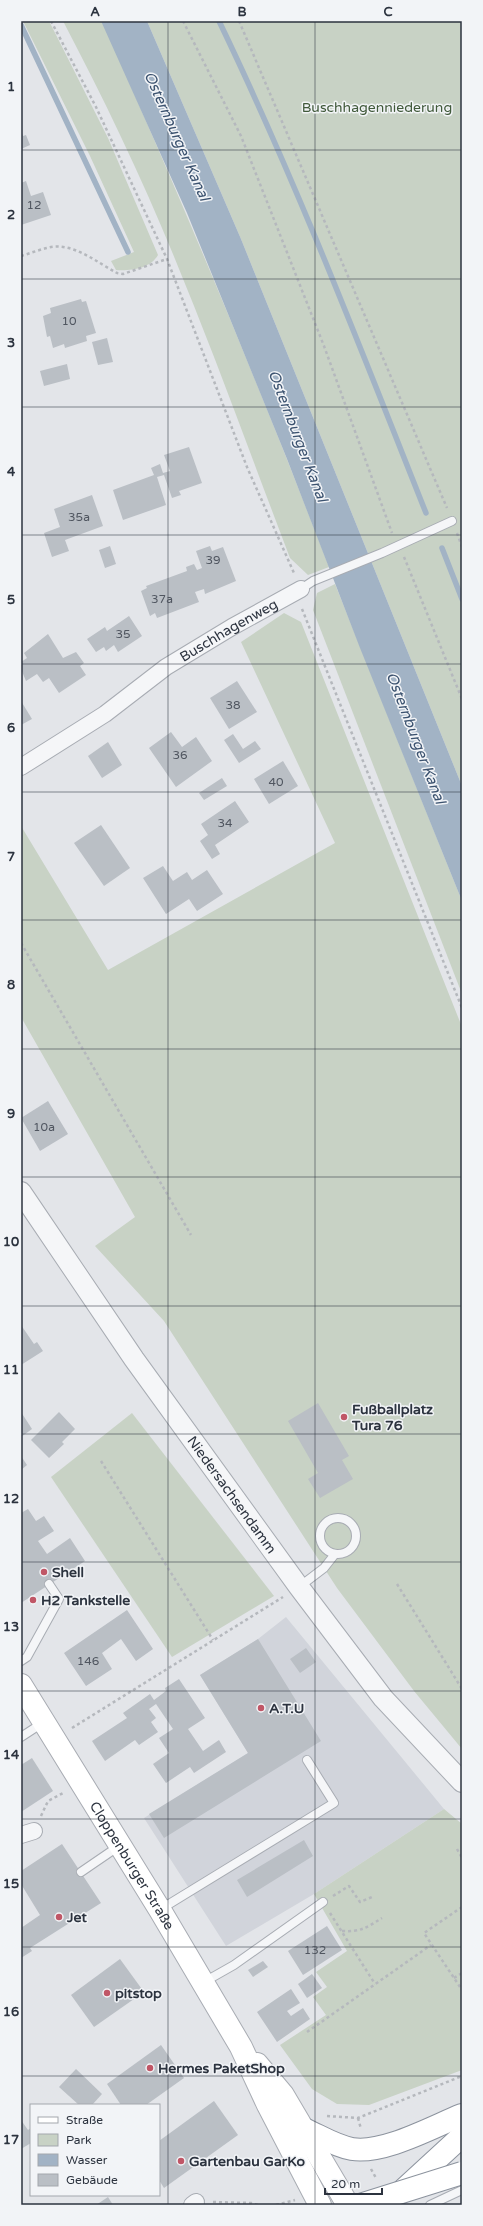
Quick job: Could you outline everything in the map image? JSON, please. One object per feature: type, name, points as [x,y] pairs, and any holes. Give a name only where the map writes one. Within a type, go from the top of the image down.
[{"type":"main road","name":"Cloppenburger Straße","points":[[21,1685],[83,1782],[120,1846],[204,1982],[241,2047],[268,2105],[320,2205]]},
{"type":"main road","name":"Cloppenburger Straße","points":[[241,2047],[283,2095],[348,2205]]},
{"type":"main road","points":[[304,2129],[336,2145],[353,2149],[365,2149],[380,2147],[462,2115]]},
{"type":"main road","points":[[384,2205],[426,2170],[462,2136]]},
{"type":"main road","points":[[360,2205],[462,2174]]},
{"type":"street","name":"Buschhagenweg","points":[[21,767],[105,714],[166,666],[307,585]]},
{"type":"street","name":"Niedersachsendamm","points":[[21,1192],[134,1359],[299,1587],[384,1698],[461,1779]]},
{"type":"lane","name":"Buschhagenweg","points":[[307,585],[397,547],[452,521]]},
{"type":"lane","points":[[340,1518],[346,1520],[352,1526],[356,1534],[355,1542],[349,1550],[342,1554],[335,1554],[325,1548],[320,1539],[321,1530],[326,1522],[340,1518]]},
{"type":"lane","points":[[299,1587],[324,1568],[335,1554]]},
{"type":"lane","points":[[21,1661],[27,1657],[59,1599],[49,1584]]},
{"type":"lane","points":[[21,1737],[50,1730]]},
{"type":"lane","points":[[160,1910],[334,1803],[307,1760]]},
{"type":"lane","points":[[81,1872],[120,1846]]},
{"type":"lane","points":[[204,1982],[234,1965],[323,1902]]},
{"type":"lane","points":[[430,2205],[462,2190]]},
{"type":"path","points":[[51,21],[96,107],[167,259],[247,467],[307,585],[302,607],[462,1008]]},
{"type":"path","points":[[183,21],[241,136],[324,346],[397,547],[407,562],[462,699]]},
{"type":"path","points":[[239,21],[452,521]]},
{"type":"path","points":[[21,256],[52,247],[64,247],[81,253],[117,273],[123,274],[130,274],[167,259]]},
{"type":"path","points":[[21,943],[191,1235]]},
{"type":"path","points":[[102,1461],[213,1640]]},
{"type":"path","points":[[397,1584],[462,1689]]},
{"type":"path","points":[[50,1730],[213,1640],[299,1587]]},
{"type":"path","points":[[27,1833],[48,1802],[83,1782]]},
{"type":"path","points":[[457,1849],[462,1858]]},
{"type":"path","points":[[372,1898],[360,1902],[349,1886],[323,1902],[375,1984]]},
{"type":"path","points":[[462,1907],[424,1933],[462,1990]]},
{"type":"path","points":[[342,1931],[357,1932],[382,1918]]},
{"type":"path","points":[[307,2032],[431,1945]]},
{"type":"path","points":[[454,1978],[462,1973]]},
{"type":"path","points":[[320,2114],[339,2118],[358,2118],[462,2076]]},
{"type":"path","points":[[194,2204],[251,2203],[258,2205]]},
{"type":"shaded area","points":[[286,1617],[444,1809],[314,1894],[226,1946],[144,1818],[248,1753],[200,1675],[258,1639]]},
{"type":"green space","points":[[23,21],[49,21],[108,138],[158,255],[154,260],[145,266],[127,270],[116,270],[111,261],[134,252],[90,156]]},
{"type":"green space","points":[[63,21],[101,21],[104,25],[220,294],[329,567],[308,575],[290,558],[210,346],[167,240],[145,188],[114,122]]},
{"type":"green space","name":"Buschhagenniederung","points":[[147,21],[462,21],[462,786],[241,239]]},
{"type":"green space","points":[[335,584],[462,901],[462,994],[313,610],[317,593]]},
{"type":"green space","points":[[284,613],[301,622],[462,1027],[462,1749],[414,1691],[337,1588],[164,1321],[95,1246],[135,1217],[21,1017],[21,826],[108,970],[335,843],[241,642]]},
{"type":"green space","points":[[132,1413],[274,1596],[172,1657],[51,1477]]},
{"type":"green space","points":[[444,1809],[462,1824],[462,2070],[369,2105],[337,2104],[312,2089],[280,2045],[326,2015],[313,1997],[327,1987],[316,1972],[347,1951],[314,1894]]},
{"type":"water","name":"Osternburger Kanal","points":[[101,21],[147,21],[241,239],[462,786],[462,901],[360,648],[287,459],[187,213]]},
{"type":"building","points":[[21,130],[23,136],[26,135],[30,145],[21,149]]},
{"type":"building","points":[[26,181],[31,196],[43,192],[51,215],[21,225],[21,183]]},
{"type":"building","points":[[81,299],[82,302],[86,301],[96,333],[86,336],[87,341],[65,348],[64,344],[53,348],[50,336],[47,337],[43,316],[51,313],[50,308]]},
{"type":"building","points":[[107,338],[113,362],[98,365],[92,342]]},
{"type":"building","points":[[67,364],[70,379],[44,386],[40,371]]},
{"type":"building","points":[[189,447],[202,483],[179,491],[181,495],[172,498],[164,475],[157,477],[166,505],[123,520],[113,490],[154,475],[151,468],[160,464],[163,473],[170,471],[164,455]]},
{"type":"building","points":[[92,495],[103,526],[65,540],[69,551],[52,557],[44,533],[60,527],[54,509]]},
{"type":"building","points":[[110,546],[116,564],[105,568],[99,550]]},
{"type":"building","points":[[210,546],[212,551],[223,547],[236,581],[205,594],[204,589],[195,592],[199,602],[157,618],[155,613],[150,616],[141,591],[147,588],[146,586],[187,571],[186,567],[194,564],[197,570],[202,568],[196,551]]},
{"type":"building","points":[[129,616],[142,636],[118,652],[114,645],[106,651],[104,647],[96,652],[87,639],[105,627],[107,631]]},
{"type":"building","points":[[48,634],[63,658],[76,652],[84,663],[80,666],[86,675],[59,693],[49,678],[43,682],[37,674],[26,681],[21,669],[21,662],[27,658],[24,653]]},
{"type":"building","points":[[237,681],[257,712],[229,729],[210,698]]},
{"type":"building","points":[[21,701],[32,719],[21,725]]},
{"type":"building","points":[[171,732],[182,747],[196,737],[212,761],[176,787],[149,748]]},
{"type":"building","points":[[233,734],[243,749],[255,741],[261,749],[239,763],[224,740]]},
{"type":"building","points":[[108,742],[122,765],[102,778],[88,756]]},
{"type":"building","points":[[283,761],[298,786],[269,804],[254,779]]},
{"type":"building","points":[[222,778],[227,786],[204,800],[199,793]]},
{"type":"building","points":[[235,801],[249,822],[215,845],[220,854],[212,859],[200,841],[208,835],[201,824]]},
{"type":"building","points":[[101,825],[130,868],[104,886],[74,843]]},
{"type":"building","points":[[163,866],[173,881],[187,872],[192,880],[207,870],[223,894],[197,911],[189,899],[166,914],[143,878]]},
{"type":"building","points":[[48,1101],[68,1134],[40,1151],[21,1118]]},
{"type":"building","points":[[21,1325],[34,1344],[37,1342],[43,1351],[21,1365]]},
{"type":"building","points":[[318,1403],[349,1456],[342,1460],[353,1479],[320,1498],[308,1479],[318,1473],[288,1421]]},
{"type":"building","points":[[21,1412],[32,1429],[21,1437]]},
{"type":"building","points":[[59,1412],[75,1429],[62,1442],[64,1444],[49,1458],[31,1440]]},
{"type":"building","points":[[21,1456],[27,1465],[21,1470]]},
{"type":"building","name":"Shell","points":[[28,1509],[36,1521],[44,1516],[54,1531],[38,1541],[47,1554],[70,1538],[85,1561],[21,1603],[21,1513]]},
{"type":"building","points":[[127,1610],[153,1649],[136,1661],[121,1639],[102,1653],[112,1669],[86,1686],[64,1653]]},
{"type":"building","name":"A.T.U","points":[[258,1639],[321,1741],[164,1838],[149,1814],[248,1753],[200,1675]]},
{"type":"building","points":[[306,1648],[316,1662],[300,1673],[290,1659]]},
{"type":"building","points":[[179,1679],[205,1718],[188,1729],[203,1751],[219,1740],[226,1752],[194,1773],[190,1767],[166,1783],[153,1764],[169,1753],[159,1738],[173,1729],[156,1704],[149,1709],[156,1718],[151,1722],[158,1732],[139,1745],[135,1740],[105,1761],[92,1741],[127,1718],[123,1713],[150,1694],[154,1700],[166,1691],[165,1688]]},
{"type":"building","points":[[32,1758],[53,1791],[21,1812],[21,1765]]},
{"type":"building","points":[[304,1840],[313,1856],[247,1897],[237,1880]]},
{"type":"building","points":[[62,1844],[101,1903],[30,1948],[32,1951],[21,1958],[21,1928],[40,1915],[21,1884],[21,1871]]},
{"type":"building","points":[[327,1926],[342,1950],[303,1975],[288,1951]]},
{"type":"building","name":"pitstop","points":[[120,1959],[144,1992],[94,2027],[71,1995]]},
{"type":"building","points":[[263,1961],[268,1967],[253,1977],[248,1970]]},
{"type":"building","points":[[312,1974],[322,1988],[307,1998],[298,1984]]},
{"type":"building","points":[[291,1989],[300,2003],[287,2011],[291,2016],[303,2008],[310,2019],[277,2042],[257,2012]]},
{"type":"building","points":[[161,2045],[184,2078],[147,2104],[120,2104],[107,2084]]},
{"type":"building","points":[[76,2069],[102,2094],[93,2104],[78,2104],[59,2087]]},
{"type":"building","name":"Gartenbau GarKo","points":[[214,2101],[238,2135],[164,2188],[160,2182],[160,2140]]},
{"type":"building","points":[[21,2120],[28,2130],[30,2129],[30,2144],[21,2149]]},
{"type":"building","points":[[108,2197],[113,2205],[96,2205]]},
{"type":"waterway","points":[[219,21],[275,142],[301,203],[426,513]]},
{"type":"waterway","points":[[21,25],[128,252]]},
{"type":"waterway","points":[[442,548],[462,599]]},
{"type":"place","name":"Fußballplatz Tura 76","points":[[344,1417]]},
{"type":"place","name":"Shell","points":[[44,1572]]},
{"type":"place","name":"H2 Tankstelle","points":[[33,1600]]},
{"type":"place","name":"A.T.U","points":[[261,1708]]},
{"type":"place","name":"Jet","points":[[59,1917]]},
{"type":"place","name":"pitstop","points":[[107,1993]]},
{"type":"place","name":"Hermes PaketShop","points":[[150,2068]]},
{"type":"place","name":"Gartenbau GarKo","points":[[181,2161]]}]
